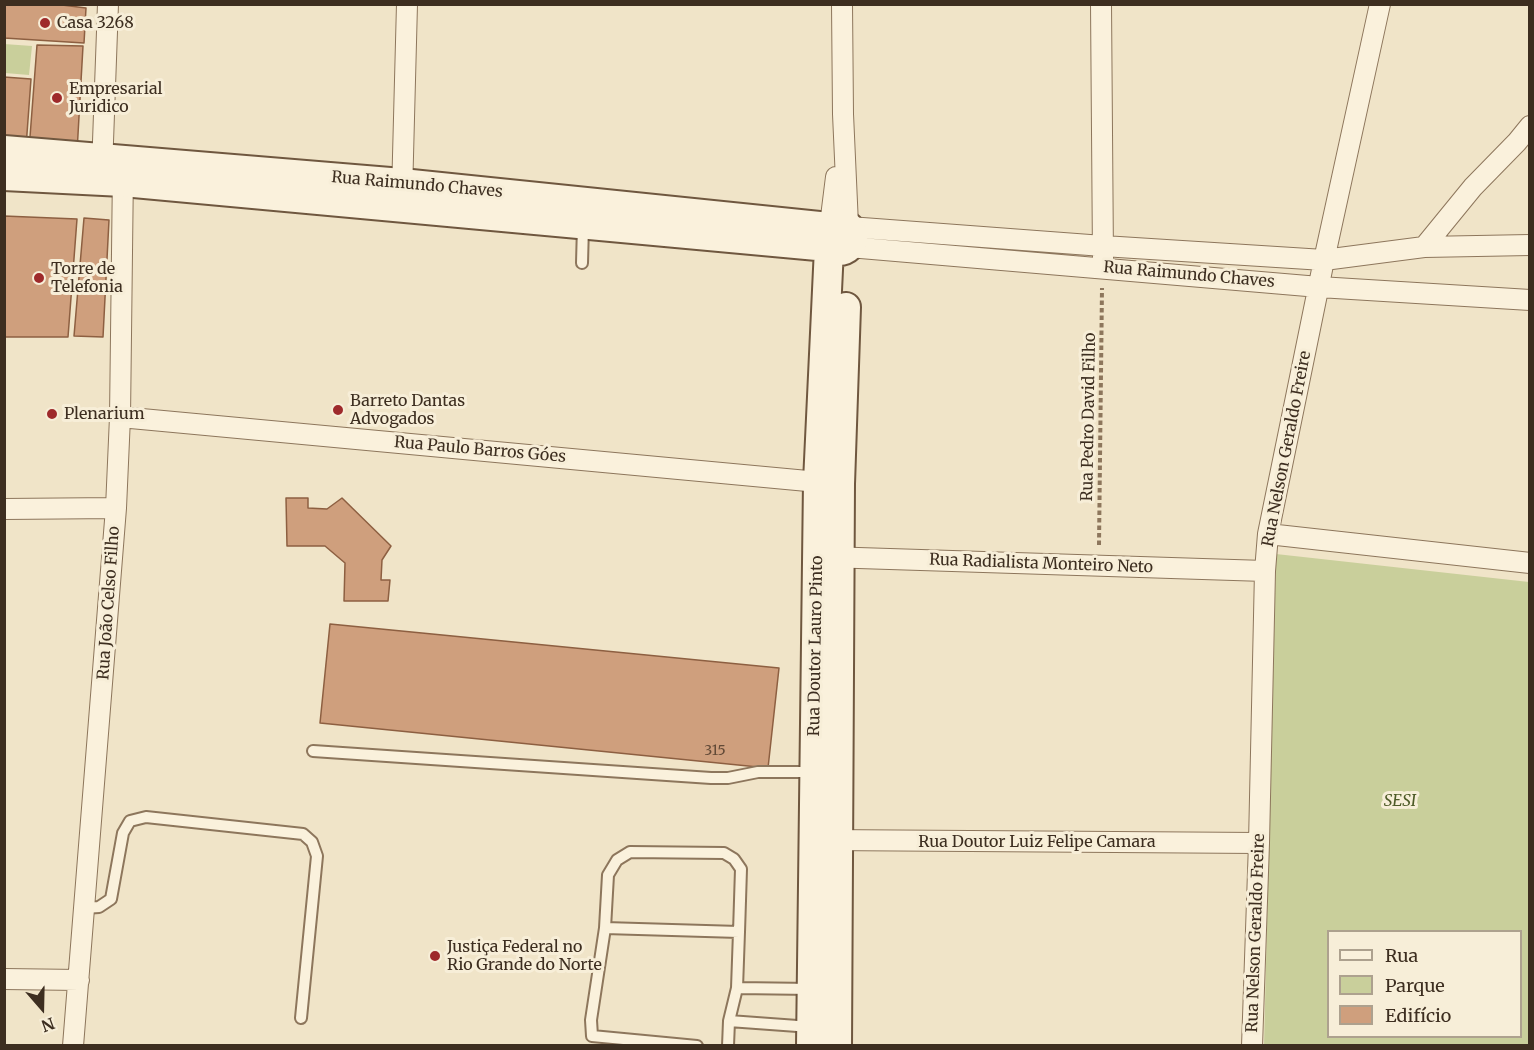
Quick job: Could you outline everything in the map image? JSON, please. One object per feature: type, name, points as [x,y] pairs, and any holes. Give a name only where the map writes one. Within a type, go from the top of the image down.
[{"type":"street","name":"Rua João Celso Filho","points":[[73,1046],[116,508],[120,417],[108,4]]},
{"type":"street","points":[[402,196],[406,4]]},
{"type":"street","name":"Rua Doutor Lauro Pinto","points":[[837,1046],[826,840],[829,483],[843,114],[842,4]]},
{"type":"street","points":[[1101,4],[1103,268]]},
{"type":"street","name":"Rua Nelson Geraldo Freire","points":[[1252,1046],[1265,571],[1268,534],[1324,260],[1380,4]]},
{"type":"street","points":[[1424,247],[1473,187],[1530,126]]},
{"type":"street","name":"Rua Raimundo Chaves","points":[[4,150],[112,170],[839,237],[1103,268],[1319,287],[1530,300]]},
{"type":"street","name":"Rua Raimundo Chaves","points":[[4,176],[112,170]]},
{"type":"street","name":"Rua Raimundo Chaves","points":[[839,237],[1103,246],[1324,260],[1424,247],[1530,245]]},
{"type":"street","name":"Rua Paulo Barros Góes","points":[[120,417],[829,483]]},
{"type":"street","points":[[4,509],[116,508]]},
{"type":"street","points":[[1268,534],[1530,563]]},
{"type":"street","name":"Rua Radialista Monteiro Neto","points":[[828,557],[1265,571]]},
{"type":"street","name":"Rua Doutor Lauro Pinto","points":[[811,1036],[812,989],[826,840]]},
{"type":"street","name":"Rua Doutor Luiz Felipe Camara","points":[[826,840],[1259,843]]},
{"type":"street","points":[[4,979],[79,980]]},
{"type":"lane","points":[[582,263],[584,213]]},
{"type":"lane","points":[[313,751],[711,778],[728,778],[758,772],[827,771]]},
{"type":"lane","points":[[84,908],[99,907],[111,899],[123,832],[130,821],[146,817],[303,834],[312,842],[317,856],[301,1018]]},
{"type":"lane","points":[[697,1046],[592,1041],[591,1020],[605,928],[608,875],[617,860],[630,852],[724,853],[734,859],[741,869],[737,988],[729,1021],[728,1046]]},
{"type":"lane","points":[[605,928],[739,932]]},
{"type":"lane","points":[[737,988],[812,989]]},
{"type":"lane","points":[[729,1021],[811,1036]]},
{"type":"path","name":"Rua Pedro David Filho","points":[[1099,567],[1103,268]]},
{"type":"green space","points":[[4,44],[32,46],[29,75],[5,73]]},
{"type":"green space","name":"SESI","points":[[1276,554],[1529,582],[1529,1045],[1264,1046]]},
{"type":"building","name":"Casa 3268","points":[[4,4],[54,4],[86,8],[84,43],[4,38]]},
{"type":"building","name":"Empresarial Juridico","points":[[37,45],[83,46],[77,152],[29,150]]},
{"type":"building","points":[[4,77],[31,79],[26,147],[4,146]]},
{"type":"building","name":"Torre de Telefonia","points":[[4,216],[77,219],[68,337],[4,337]]},
{"type":"building","points":[[84,218],[109,220],[103,337],[74,336]]},
{"type":"building","points":[[286,498],[308,498],[308,508],[327,509],[342,498],[391,546],[382,560],[381,580],[390,580],[388,601],[344,601],[345,563],[325,546],[287,546]]},
{"type":"building","points":[[330,624],[779,668],[768,768],[320,723]]},
{"type":"place","name":"Casa 3268","points":[[45,23]]},
{"type":"place","name":"Empresarial Juridico","points":[[57,98]]},
{"type":"place","name":"Torre de Telefonia","points":[[39,278]]},
{"type":"place","name":"Barreto Dantas Advogados","points":[[338,410]]},
{"type":"place","name":"Plenarium","points":[[52,414]]},
{"type":"place","name":"Justiça Federal no Rio Grande do Norte","points":[[435,956]]}]
